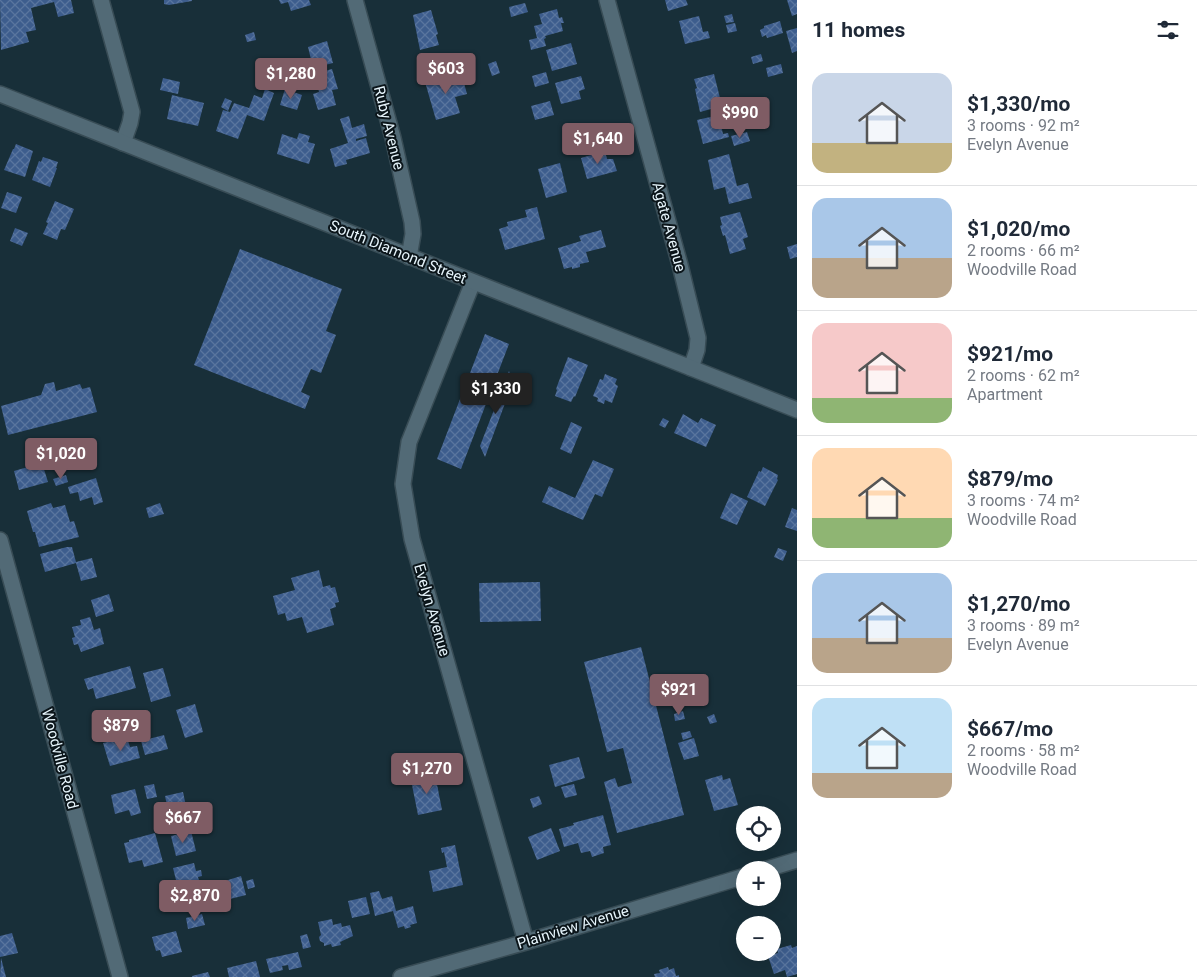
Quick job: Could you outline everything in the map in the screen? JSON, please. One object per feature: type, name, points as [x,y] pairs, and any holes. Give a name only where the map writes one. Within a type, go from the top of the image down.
[{"type":"street","points":[[101,0],[132,112],[122,144]]},
{"type":"street","name":"Ruby Avenue","points":[[355,0],[393,138],[412,222],[413,234],[408,256]]},
{"type":"street","name":"Agate Avenue","points":[[607,0],[680,265],[698,338],[697,350],[691,368]]},
{"type":"street","name":"South Diamond Street","points":[[0,94],[122,144],[797,410]]},
{"type":"street","name":"Evelyn Avenue","points":[[473,282],[408,442],[402,484],[412,539],[526,942]]},
{"type":"street","name":"Woodville Road","points":[[0,540],[4,568],[120,977]]},
{"type":"street","points":[[781,865],[797,860]]},
{"type":"street","name":"Plainview Avenue","points":[[401,977],[526,942],[736,879]]},
{"type":"building","points":[[0,0],[71,0],[74,13],[58,17],[54,2],[31,8],[36,30],[26,32],[29,42],[1,50]]},
{"type":"building","points":[[164,0],[192,1],[169,5],[164,4]]},
{"type":"building","points":[[279,0],[309,0],[311,5],[291,11],[288,2],[281,4]]},
{"type":"building","points":[[665,0],[686,0],[688,5],[668,11]]},
{"type":"building","points":[[787,0],[797,0],[797,14],[792,16]]},
{"type":"building","points":[[525,3],[528,12],[511,17],[509,7]]},
{"type":"building","points":[[557,9],[559,18],[562,17],[564,23],[561,23],[563,31],[545,36],[546,46],[531,50],[529,40],[537,38],[534,26],[542,24],[539,14]]},
{"type":"building","points":[[431,10],[439,45],[420,50],[413,15]]},
{"type":"building","points":[[732,14],[734,22],[726,23],[724,16]]},
{"type":"building","points":[[699,16],[703,32],[708,31],[710,38],[685,44],[679,21]]},
{"type":"building","points":[[780,21],[783,33],[767,38],[766,35],[762,37],[760,30],[764,26]]},
{"type":"building","points":[[735,23],[737,31],[728,33],[726,25]]},
{"type":"building","points":[[797,28],[797,51],[792,53],[786,31]]},
{"type":"building","points":[[254,32],[256,40],[247,42],[245,35]]},
{"type":"building","points":[[327,41],[333,63],[313,68],[308,47]]},
{"type":"building","points":[[571,43],[577,64],[552,71],[546,50]]},
{"type":"building","points":[[761,54],[763,61],[753,64],[751,57]]},
{"type":"building","points":[[297,61],[299,70],[291,72],[289,63]]},
{"type":"building","points":[[496,61],[500,73],[492,76],[488,64]]},
{"type":"building","points":[[781,64],[783,73],[768,77],[766,68]]},
{"type":"building","points":[[332,69],[338,89],[332,90],[336,105],[318,110],[313,94],[319,92],[314,74]]},
{"type":"building","points":[[461,72],[467,94],[455,97],[460,113],[436,120],[425,82]]},
{"type":"building","points":[[546,72],[549,83],[535,87],[532,76]]},
{"type":"building","points":[[714,74],[722,106],[700,112],[694,79]]},
{"type":"building","points":[[581,76],[585,89],[579,91],[581,99],[561,104],[555,83]]},
{"type":"building","points":[[163,78],[180,82],[178,94],[160,90]]},
{"type":"building","points":[[265,89],[274,93],[264,121],[247,115],[238,139],[216,131],[223,110],[230,112],[234,103],[249,108],[254,95],[262,98]]},
{"type":"building","points":[[285,89],[302,95],[297,110],[280,105]]},
{"type":"building","points":[[172,95],[204,103],[198,126],[167,119]]},
{"type":"building","points":[[225,98],[232,101],[228,111],[221,107]]},
{"type":"building","points":[[550,101],[554,115],[535,120],[531,106]]},
{"type":"building","points":[[719,115],[723,134],[728,133],[729,137],[703,144],[697,120]]},
{"type":"building","points":[[349,116],[352,128],[364,124],[367,136],[356,139],[356,141],[366,138],[370,153],[346,160],[347,164],[335,167],[330,149],[348,143],[340,119]]},
{"type":"building","points":[[762,118],[764,126],[755,128],[753,120]]},
{"type":"building","points":[[747,132],[750,141],[734,146],[731,136]]},
{"type":"building","points":[[299,133],[310,136],[308,142],[315,144],[309,164],[277,154],[282,134],[297,139]]},
{"type":"building","points":[[16,144],[33,151],[25,177],[4,170]]},
{"type":"building","points":[[605,151],[607,159],[613,159],[617,171],[587,179],[581,158]]},
{"type":"building","points":[[729,154],[737,186],[748,183],[752,198],[729,204],[725,187],[714,190],[708,160]]},
{"type":"building","points":[[43,157],[58,162],[50,187],[32,180],[39,161],[41,162]]},
{"type":"building","points":[[560,163],[567,192],[546,198],[538,169]]},
{"type":"building","points":[[7,192],[22,197],[16,213],[1,208]]},
{"type":"building","points":[[55,201],[74,209],[65,230],[61,229],[57,240],[43,234]]},
{"type":"building","points":[[537,207],[545,239],[505,250],[499,229],[508,226],[507,222],[527,217],[525,210]]},
{"type":"building","points":[[740,212],[748,237],[743,239],[746,249],[730,254],[725,235],[723,236],[720,226],[722,225],[720,217]]},
{"type":"building","points":[[15,228],[28,233],[22,246],[10,241]]},
{"type":"building","points":[[601,230],[606,247],[586,252],[589,262],[580,264],[580,267],[564,269],[558,248],[581,241],[579,236]]},
{"type":"building","points":[[797,244],[797,257],[790,259],[787,247]]},
{"type":"building","points":[[240,249],[342,289],[326,331],[336,335],[321,373],[311,369],[301,392],[310,396],[305,409],[194,365]]},
{"type":"building","points":[[485,334],[509,344],[461,469],[437,459]]},
{"type":"building","points":[[568,357],[588,365],[575,397],[571,402],[555,396]]},
{"type":"building","points":[[509,371],[513,382],[485,457],[480,446]]},
{"type":"building","points":[[605,374],[617,379],[615,384],[618,386],[612,403],[605,400],[604,404],[597,401],[598,398],[593,396],[600,379],[603,380]]},
{"type":"building","points":[[54,382],[56,391],[80,384],[82,389],[90,387],[97,412],[8,435],[1,406],[41,395],[45,384]]},
{"type":"building","points":[[683,414],[698,423],[701,418],[716,425],[706,447],[674,433]]},
{"type":"building","points":[[663,418],[669,421],[665,428],[659,425]]},
{"type":"building","points":[[571,422],[582,427],[571,454],[560,449]]},
{"type":"building","points":[[593,460],[614,469],[602,497],[595,494],[583,520],[542,502],[549,486],[575,498]]},
{"type":"building","points":[[42,463],[48,482],[19,490],[14,471]]},
{"type":"building","points":[[763,467],[778,475],[778,480],[765,506],[747,497],[759,471],[761,472]]},
{"type":"building","points":[[66,475],[68,482],[56,486],[53,479]]},
{"type":"building","points":[[96,478],[103,502],[94,505],[92,497],[80,501],[78,492],[70,494],[68,487]]},
{"type":"building","points":[[731,493],[748,501],[737,525],[720,518]]},
{"type":"building","points":[[51,503],[53,508],[65,505],[70,522],[74,521],[79,537],[39,547],[27,511]]},
{"type":"building","points":[[160,503],[164,514],[149,518],[146,508]]},
{"type":"building","points":[[792,508],[797,510],[797,531],[785,527]]},
{"type":"building","points":[[72,547],[76,562],[92,558],[97,577],[81,581],[76,563],[45,572],[40,554]]},
{"type":"building","points":[[778,548],[787,551],[783,561],[774,557]]},
{"type":"building","points":[[319,570],[323,587],[330,585],[331,588],[335,587],[339,602],[335,603],[336,607],[330,609],[334,625],[307,633],[302,617],[287,621],[285,613],[278,615],[273,596],[295,590],[291,578]]},
{"type":"building","points":[[540,582],[541,621],[480,622],[479,583]]},
{"type":"building","points":[[109,594],[114,611],[96,617],[91,600]]},
{"type":"building","points":[[90,617],[94,630],[100,628],[104,644],[81,652],[78,644],[74,645],[72,638],[75,637],[72,627],[81,625],[80,620]]},
{"type":"building","points":[[641,647],[684,815],[617,833],[604,782],[615,778],[618,787],[632,783],[623,748],[607,752],[584,662]]},
{"type":"building","points":[[130,666],[136,688],[96,699],[93,688],[88,690],[84,679]]},
{"type":"building","points":[[163,668],[171,696],[151,702],[143,673]]},
{"type":"building","points":[[195,704],[203,732],[185,738],[176,710]]},
{"type":"building","points":[[683,711],[685,719],[675,721],[674,714]]},
{"type":"building","points":[[714,714],[717,722],[710,724],[707,717]]},
{"type":"building","points":[[690,731],[692,737],[683,740],[681,733]]},
{"type":"building","points":[[164,735],[168,749],[145,755],[141,741]]},
{"type":"building","points":[[127,737],[130,747],[137,746],[140,758],[110,766],[103,743]]},
{"type":"building","points":[[694,738],[699,756],[684,760],[678,743]]},
{"type":"building","points":[[579,757],[585,778],[555,787],[549,765]]},
{"type":"building","points":[[435,774],[442,810],[418,815],[411,780]]},
{"type":"building","points":[[722,775],[723,780],[730,778],[738,805],[714,811],[705,780]]},
{"type":"building","points":[[154,784],[157,797],[147,799],[144,786]]},
{"type":"building","points":[[574,784],[577,795],[565,798],[561,787]]},
{"type":"building","points":[[135,789],[141,813],[131,816],[129,810],[115,814],[111,795]]},
{"type":"building","points":[[183,792],[187,811],[169,815],[165,796]]},
{"type":"building","points":[[539,796],[542,804],[533,808],[530,799]]},
{"type":"building","points":[[603,815],[611,845],[603,847],[604,853],[592,857],[590,851],[581,853],[578,843],[564,847],[559,829]]},
{"type":"building","points":[[551,828],[560,851],[537,860],[528,837]]},
{"type":"building","points":[[191,831],[196,851],[176,856],[171,836]]},
{"type":"building","points":[[155,833],[163,862],[144,867],[142,860],[129,863],[124,843]]},
{"type":"building","points":[[455,845],[463,885],[433,892],[429,871],[447,867],[444,852],[442,853],[441,848]]},
{"type":"building","points":[[194,863],[196,871],[201,870],[202,876],[198,877],[204,898],[187,902],[182,882],[177,884],[173,868]]},
{"type":"building","points":[[241,876],[246,895],[230,899],[225,881]]},
{"type":"building","points":[[253,879],[255,887],[248,889],[246,881]]},
{"type":"building","points":[[379,891],[382,899],[392,896],[396,911],[413,906],[417,923],[405,929],[404,926],[398,928],[393,911],[375,916],[370,893]]},
{"type":"building","points":[[366,897],[370,914],[352,918],[348,901]]},
{"type":"building","points":[[202,914],[205,925],[188,929],[186,918]]},
{"type":"building","points":[[332,919],[333,925],[341,923],[342,927],[350,925],[353,936],[340,942],[341,945],[332,947],[331,944],[324,946],[319,937],[321,935],[318,922]]},
{"type":"building","points":[[176,931],[182,952],[162,957],[160,950],[156,951],[152,937]]},
{"type":"building","points":[[12,933],[18,953],[0,957],[0,936]]},
{"type":"building","points":[[307,934],[311,947],[303,949],[300,936]]},
{"type":"building","points":[[791,945],[792,948],[797,946],[797,974],[787,977],[785,970],[774,974],[770,961],[781,961],[781,948]]},
{"type":"building","points":[[298,952],[302,967],[289,970],[288,965],[282,966],[283,970],[270,973],[266,959]]},
{"type":"building","points":[[1,958],[6,977],[0,977]]},
{"type":"building","points":[[256,961],[260,977],[229,977],[227,968]]},
{"type":"building","points":[[668,967],[669,970],[674,968],[676,976],[679,975],[679,977],[655,977],[654,974],[660,973],[659,970]]},
{"type":"building","points":[[208,972],[210,977],[192,977],[192,976]]}]
